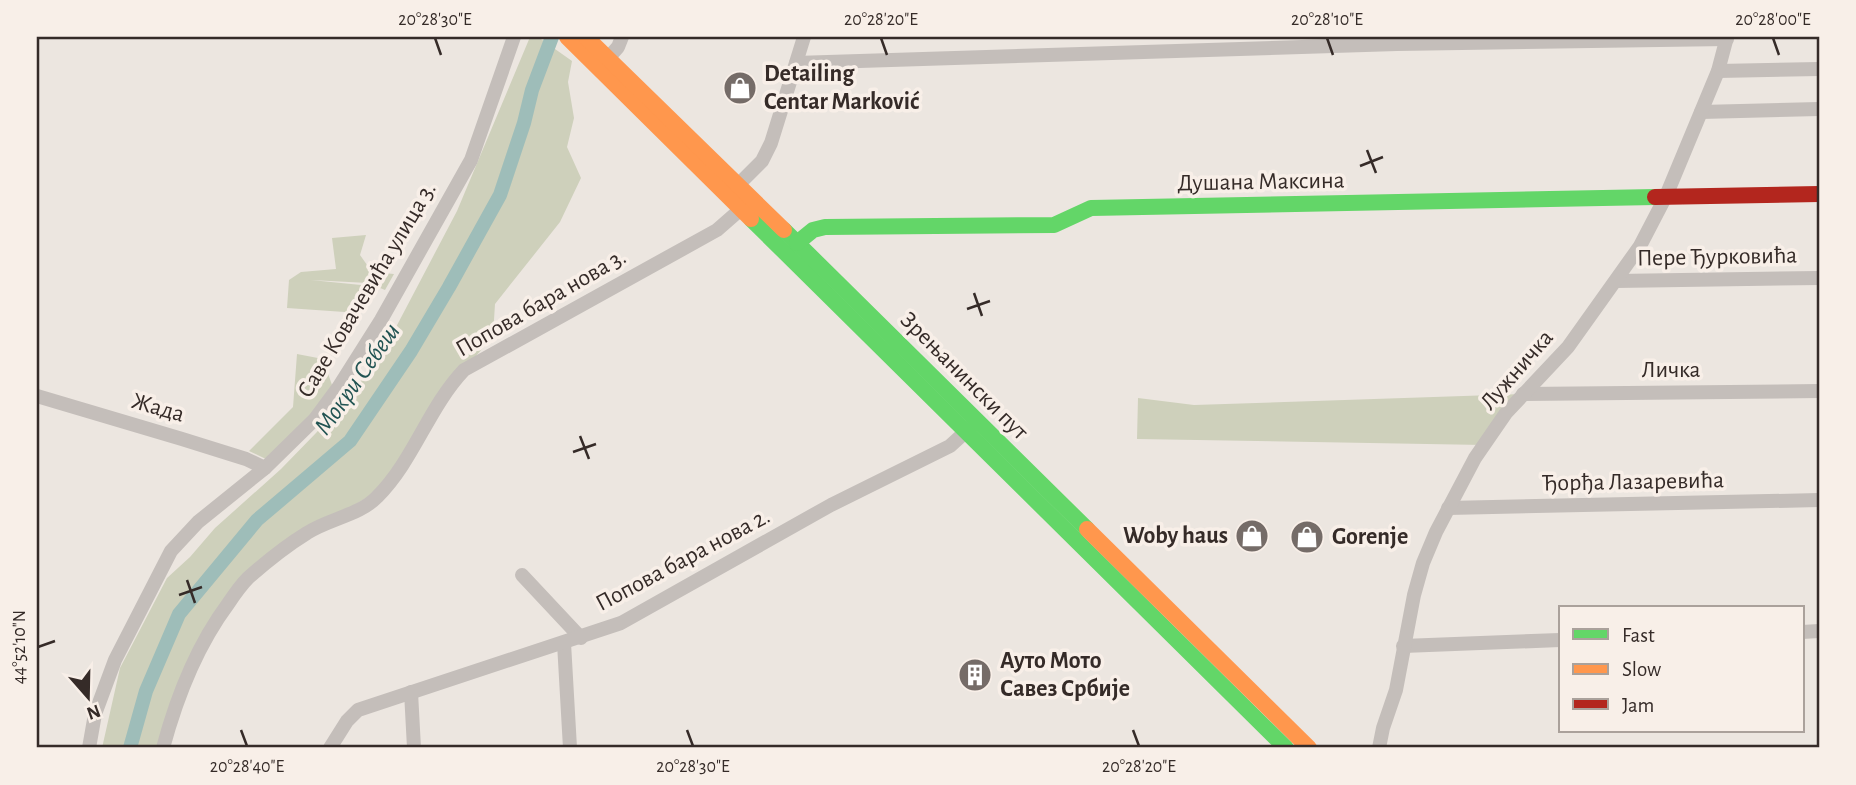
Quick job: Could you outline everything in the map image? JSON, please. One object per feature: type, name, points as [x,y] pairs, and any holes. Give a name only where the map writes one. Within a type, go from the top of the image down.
[{"type":"main road","name":"Зрењанински пут","points":[[574,37],[739,184],[1286,748]]},
{"type":"main road","name":"Зрењанински пут","points":[[603,63],[741,209],[1309,748]]},
{"type":"main road","name":"Душана Максина","points":[[797,243],[808,232],[825,227],[1054,225],[1091,208],[1819,194]]},
{"type":"street","name":"Саве Ковачевића улица 3.","points":[[89,748],[95,714],[115,660],[171,551],[198,522],[265,468],[326,406],[398,291],[471,160],[514,37]]},
{"type":"street","points":[[603,63],[618,47],[622,37]]},
{"type":"street","points":[[739,184],[762,161],[771,144],[804,37]]},
{"type":"street","points":[[796,63],[1397,44],[1727,38]]},
{"type":"street","name":"Лужничка","points":[[1379,748],[1396,690],[1423,563],[1448,508],[1484,445],[1506,413],[1568,348],[1640,246],[1666,196],[1718,71],[1727,38]]},
{"type":"street","points":[[1718,71],[1819,69]]},
{"type":"street","points":[[1701,112],[1819,109]]},
{"type":"street","name":"Попова бара нова 3.","points":[[163,748],[186,675],[203,642],[246,580],[318,526],[365,507],[375,500],[391,483],[444,393],[464,370],[717,230],[741,209]]},
{"type":"street","name":"Пере Ђурковића","points":[[1616,281],[1819,278]]},
{"type":"street","name":"Личка","points":[[1523,394],[1819,391]]},
{"type":"street","name":"Жада","points":[[37,396],[234,455],[265,468]]},
{"type":"street","name":"Попова бара нова 2.","points":[[330,748],[347,720],[358,710],[581,638],[637,615],[831,505],[950,446],[972,426]]},
{"type":"street","name":"Ђорђа Лазаревића","points":[[1448,508],[1819,500]]},
{"type":"street","points":[[522,575],[581,638]]},
{"type":"street","points":[[1404,646],[1559,640]]},
{"type":"street","points":[[564,643],[570,748]]},
{"type":"street","points":[[411,692],[414,748]]},
{"type":"green space","points":[[530,37],[538,37],[572,61],[568,82],[574,118],[567,147],[581,178],[560,222],[495,304],[493,336],[464,370],[391,483],[296,540],[223,611],[163,748],[102,748],[120,668],[167,578],[215,528],[281,469],[316,433],[354,391],[395,329],[457,211]]},
{"type":"green space","points":[[366,235],[360,255],[372,272],[394,274],[385,290],[368,283],[311,280],[361,285],[359,313],[287,308],[289,280],[301,272],[336,269],[332,238]]},
{"type":"green space","points":[[297,354],[323,359],[332,385],[317,409],[268,460],[249,451],[293,407]]},
{"type":"green space","points":[[1523,394],[1484,445],[1137,439],[1138,398],[1194,405]]},
{"type":"waterway","name":"Мокри Себеш","points":[[130,748],[146,691],[179,614],[257,520],[350,441],[411,351],[449,287],[500,195],[532,90],[552,37]]},
{"type":"traffic: fast","points":[[797,243],[813,230],[825,227],[1054,225],[1091,208],[1655,197]]},
{"type":"traffic: fast","points":[[751,219],[1286,748]]},
{"type":"traffic: fast","points":[[784,230],[1087,529]]},
{"type":"traffic: slow","points":[[567,37],[751,219]]},
{"type":"traffic: slow","points":[[586,37],[784,230]]},
{"type":"traffic: slow","points":[[1087,529],[1309,748]]},
{"type":"traffic: jam","points":[[1655,197],[1819,194]]},
{"type":"place","name":"Detailing Centar Marković","points":[[740,88]]},
{"type":"place","name":"Woby haus","points":[[1252,536]]},
{"type":"place","name":"Gorenje","points":[[1307,537]]},
{"type":"place","name":"Ауто Мото Савез Србије","points":[[975,675]]}]
